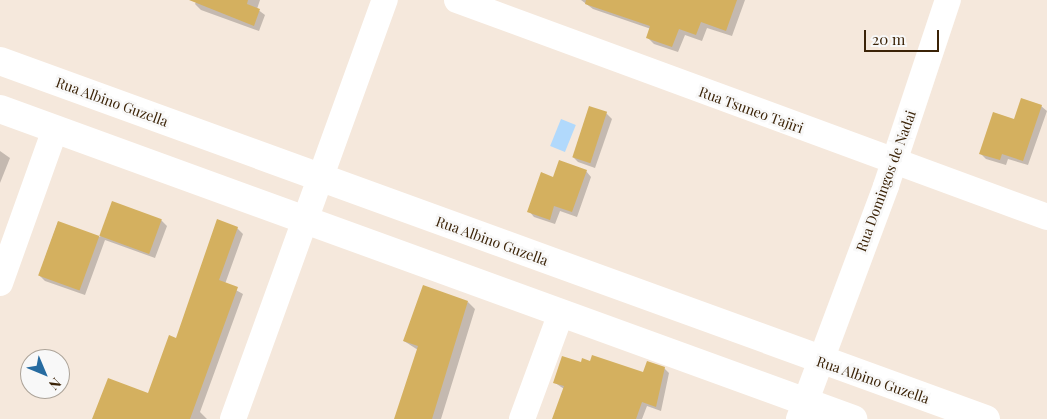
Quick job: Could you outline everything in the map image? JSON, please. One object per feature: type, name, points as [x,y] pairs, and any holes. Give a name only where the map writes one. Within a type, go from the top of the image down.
[{"type":"street","points":[[233,419],[385,0]]},
{"type":"street","name":"Rua Tsuneo Tajiri","points":[[457,0],[893,163],[1047,217]]},
{"type":"street","name":"Rua Domingos de Nadai","points":[[802,410],[893,163],[948,0]]},
{"type":"street","name":"Rua Albino Guzella","points":[[0,60],[319,179],[819,361],[986,419]]},
{"type":"street","points":[[0,109],[561,313],[802,410],[853,419]]},
{"type":"street","points":[[0,283],[55,129]]},
{"type":"street","points":[[522,419],[561,313]]},
{"type":"water","points":[[561,119],[576,125],[565,152],[550,146]]},
{"type":"building","points":[[189,0],[248,0],[247,4],[260,9],[254,26]]},
{"type":"building","points":[[586,0],[737,0],[726,31],[701,22],[696,35],[679,29],[672,47],[646,38],[650,26],[585,4]]},
{"type":"building","points":[[1021,98],[1042,105],[1023,161],[1002,154],[1000,160],[979,154],[993,112],[1014,119]]},
{"type":"building","points":[[589,106],[607,112],[590,163],[572,157]]},
{"type":"building","points":[[559,160],[587,170],[572,212],[554,206],[550,220],[527,212],[541,172],[553,177]]},
{"type":"building","points":[[112,201],[162,219],[149,254],[99,236]]},
{"type":"building","points":[[217,219],[238,227],[219,280],[238,287],[190,419],[92,419],[108,378],[148,393],[169,335],[176,338]]},
{"type":"building","points":[[58,221],[99,236],[80,291],[38,276]]},
{"type":"building","points":[[423,285],[468,301],[432,419],[394,419],[418,346],[403,341]]},
{"type":"building","points":[[592,355],[643,372],[647,361],[665,367],[656,407],[642,402],[636,419],[552,419],[564,386],[553,383],[562,356],[581,362],[582,358],[590,361]]}]
